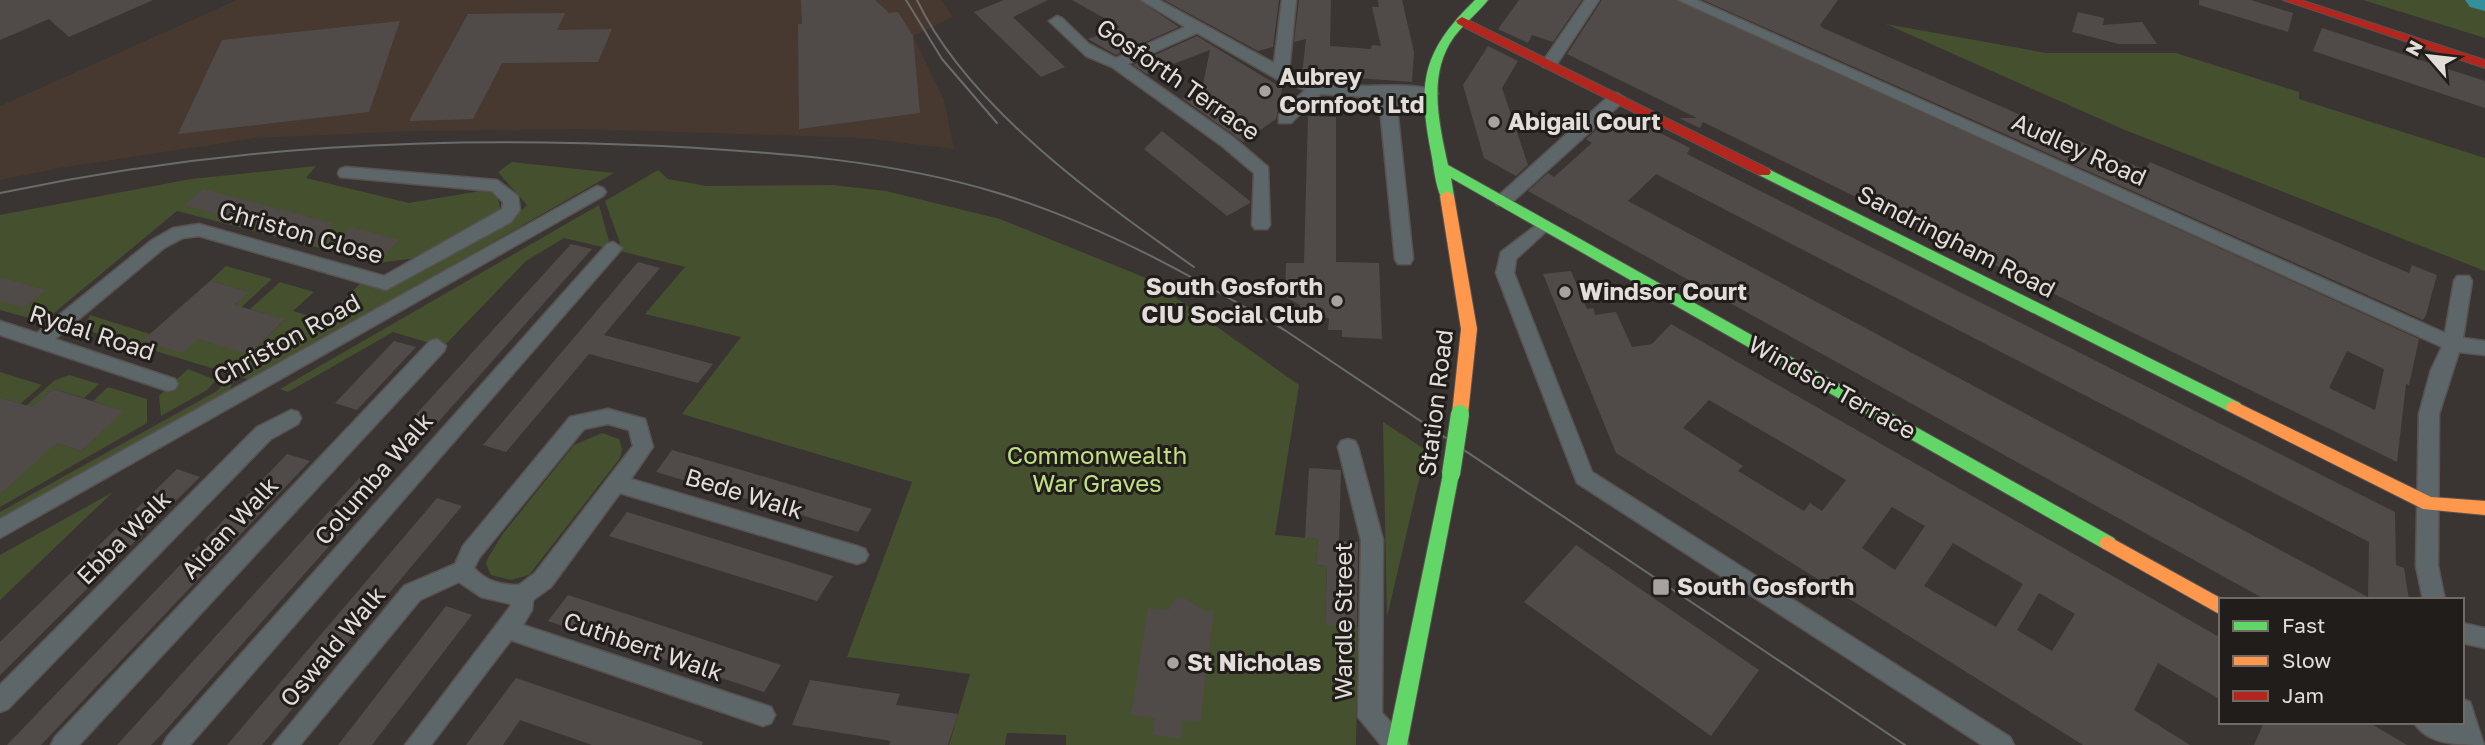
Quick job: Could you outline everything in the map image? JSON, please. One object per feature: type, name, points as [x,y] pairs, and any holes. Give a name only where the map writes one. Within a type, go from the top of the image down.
[{"type":"street","points":[[1148,0],[1282,75],[1316,89],[1430,94]]},
{"type":"street","points":[[1282,75],[1289,0]]},
{"type":"street","name":"Station Road","points":[[1397,745],[1451,474],[1469,329],[1445,169],[1430,94],[1432,64],[1442,42],[1482,0]]},
{"type":"street","points":[[1549,64],[1592,0]]},
{"type":"street","name":"Audley Road","points":[[1685,0],[2453,344],[2485,348]]},
{"type":"street","points":[[2289,0],[2485,64]]},
{"type":"street","name":"Gosforth Terrace","points":[[1056,21],[1094,56],[1102,61],[1117,63],[1228,142],[1262,171],[1261,225]]},
{"type":"street","name":"Sandringham Road","points":[[1462,21],[2429,504]]},
{"type":"street","points":[[1117,63],[1198,27]]},
{"type":"street","points":[[1285,119],[1316,89]]},
{"type":"street","points":[[1387,93],[1404,259]]},
{"type":"street","points":[[1503,201],[1617,98]]},
{"type":"street","name":"Windsor Terrace","points":[[1445,169],[2219,606]]},
{"type":"street","name":"Christon Close","points":[[40,341],[158,244],[179,232],[199,230],[386,283],[505,218],[511,211],[512,200],[497,186],[346,173]]},
{"type":"street","name":"Christon Road","points":[[0,529],[597,192]]},
{"type":"street","points":[[1543,226],[1507,257],[1504,273],[1584,477],[2002,745]]},
{"type":"street","name":"Columba Walk","points":[[174,745],[613,248]]},
{"type":"street","points":[[2434,598],[2427,566],[2430,414],[2441,370],[2453,344],[2463,281]]},
{"type":"street","name":"Rydal Road","points":[[0,328],[168,384]]},
{"type":"street","name":"Aidan Walk","points":[[62,745],[437,346]]},
{"type":"street","points":[[596,415],[618,417],[638,425],[643,447],[616,483],[543,580],[523,595],[504,595],[471,583],[463,570],[471,552],[577,424],[596,415]]},
{"type":"street","name":"Ebba Walk","points":[[0,701],[264,433],[291,418]]},
{"type":"street","name":"Wardle Street","points":[[1348,447],[1372,540],[1370,717],[1397,745]]},
{"type":"street","name":"Bede Walk","points":[[616,483],[857,555]]},
{"type":"street","points":[[2429,504],[2485,508]]},
{"type":"street","name":"Oswald Walk","points":[[285,745],[412,593],[463,570]]},
{"type":"street","points":[[417,745],[521,610],[523,595]]},
{"type":"street","name":"Cuthbert Walk","points":[[506,629],[764,715]]},
{"type":"street","points":[[2464,633],[2485,638]]},
{"type":"street","points":[[2464,720],[2469,745]]},
{"type":"street","points":[[2430,724],[2469,745]]},
{"type":"shaded area","points":[[237,0],[941,0],[953,17],[913,36],[944,100],[954,149],[863,138],[583,129],[414,131],[256,138],[59,168],[0,180],[0,106]]},
{"type":"green space","points":[[2363,0],[2485,0],[2485,38]]},
{"type":"green space","points":[[1886,24],[2046,53],[2176,53],[2299,92],[2299,99],[2485,158],[2485,271],[2125,130]]},
{"type":"green space","points":[[512,162],[614,173],[251,380],[83,329],[90,315],[150,334],[211,326],[249,354],[284,320],[250,309],[280,282],[314,292],[293,311],[323,320],[361,283],[388,289],[394,287],[509,223],[527,205],[498,172]]},
{"type":"green space","points":[[316,166],[306,178],[409,203],[486,190],[497,195],[501,212],[416,258],[378,263],[177,211],[43,322],[0,310],[0,215],[191,179]]},
{"type":"green space","name":"Commonwealth War Graves","points":[[658,170],[668,179],[706,186],[833,185],[886,191],[1000,219],[1151,280],[1299,385],[1275,535],[1318,539],[1316,565],[1327,566],[1325,624],[1358,627],[1356,745],[1066,745],[1066,735],[1007,733],[1005,745],[949,745],[970,674],[847,657],[912,482],[682,414],[741,337],[645,314],[685,267],[620,251],[620,243],[605,201]]},
{"type":"green space","points":[[599,205],[610,245],[607,248],[564,238],[526,261],[443,347],[393,332],[288,392],[280,389]]},
{"type":"green space","points":[[226,266],[272,279],[235,313],[228,311],[248,292],[210,281]]},
{"type":"green space","points":[[188,369],[216,380],[207,390],[161,416],[159,396]]},
{"type":"green space","points":[[0,372],[42,385],[20,404],[0,398]]},
{"type":"green space","points":[[69,375],[99,384],[84,398],[53,389],[8,428],[3,426],[55,380]]},
{"type":"green space","points":[[224,383],[232,385],[227,395],[0,522],[0,512],[217,391]]},
{"type":"green space","points":[[108,387],[147,399],[147,423],[0,507],[0,494],[49,440],[81,451],[123,411],[93,401]]},
{"type":"green space","points":[[1383,422],[1426,450],[1387,617]]},
{"type":"green space","points":[[602,433],[619,439],[622,449],[620,458],[529,575],[511,580],[491,575],[486,564],[502,535],[574,445]]},
{"type":"green space","points":[[113,492],[0,600],[0,555]]},
{"type":"building","points":[[0,0],[153,0],[69,37],[49,19],[0,40]]},
{"type":"building","points":[[801,0],[875,0],[889,13],[898,12],[913,36],[920,113],[799,129],[798,24],[802,24]]},
{"type":"building","points":[[1004,0],[1048,0],[1013,17],[1065,67],[1041,77],[974,12]]},
{"type":"building","points":[[1072,0],[1139,0],[1179,27],[1116,55],[1088,39],[1120,27]]},
{"type":"building","points":[[1164,0],[1279,0],[1273,47],[1258,51]]},
{"type":"building","points":[[1299,0],[1331,0],[1330,46],[1371,49],[1372,45],[1381,46],[1372,7],[1379,7],[1378,0],[1402,0],[1414,52],[1412,82],[1302,74],[1306,39],[1294,42]]},
{"type":"building","points":[[1519,0],[1582,0],[1553,42],[1532,35],[1528,43],[1498,29]]},
{"type":"building","points":[[1602,0],[1676,0],[2419,339],[2409,385],[2406,384],[2397,462],[1703,122],[1700,128],[1679,118],[1697,118],[1567,54]],"holes":[[[2347,351],[2384,369],[2375,410],[2329,388]]]},
{"type":"building","points":[[1703,0],[1838,0],[1820,25],[1823,28],[2145,170],[2150,162],[2409,273],[2412,265],[2437,275],[2426,315],[2423,320]]},
{"type":"building","points":[[2199,0],[2251,0],[2293,13],[2288,32],[2199,5]]},
{"type":"building","points":[[2078,12],[2104,18],[2103,25],[2142,22],[2157,44],[2119,44],[2072,32]]},
{"type":"building","points":[[565,13],[557,30],[612,29],[598,62],[502,63],[473,119],[409,121],[468,14]]},
{"type":"building","points":[[400,21],[369,112],[178,134],[222,40]]},
{"type":"building","points":[[2322,28],[2485,81],[2485,108],[2313,51]]},
{"type":"building","points":[[1197,36],[1282,88],[1276,119],[1243,142],[1182,98],[1200,99],[1210,50],[1147,74],[1133,65]]},
{"type":"building","name":"Abigail Court","points":[[1488,46],[1518,61],[1502,88],[1528,165],[1516,176],[1484,158],[1463,85]]},
{"type":"building","points":[[1308,116],[1336,117],[1336,262],[1379,263],[1382,339],[1342,337],[1342,330],[1328,330],[1329,318],[1316,317],[1317,309],[1300,308],[1300,305],[1285,297],[1286,263],[1304,263]]},
{"type":"building","points":[[1611,117],[1628,117],[1690,148],[1687,154],[2395,512],[2396,565],[2404,568],[2409,598],[2262,598],[1528,191],[1548,173],[1554,177],[1592,143],[1586,139]],"holes":[[[1656,174],[2369,542],[2368,597],[1628,201]]]},
{"type":"building","points":[[1162,131],[1250,203],[1227,216],[1144,149]]},
{"type":"building","points":[[203,189],[332,223],[326,244],[184,205]]},
{"type":"building","points":[[349,227],[399,240],[380,258],[338,247]]},
{"type":"building","points":[[571,244],[592,249],[432,429],[409,422]]},
{"type":"building","points":[[638,262],[660,268],[604,335],[713,364],[698,383],[589,354],[506,452],[483,445]]},
{"type":"building","points":[[1571,271],[1587,309],[1593,308],[1595,315],[1616,312],[1632,347],[1652,344],[1671,324],[2219,637],[2219,699],[2158,663],[2134,710],[2190,745],[2083,745],[1616,453],[1543,274]],"holes":[[[1709,400],[1846,480],[1822,511],[1810,503],[1804,511],[1738,471],[1743,466],[1683,428]],[[1892,507],[1925,526],[1895,570],[1862,548]],[[1953,543],[2023,584],[1996,627],[1924,586]],[[2039,593],[2075,614],[2052,651],[2017,630]]]},
{"type":"building","points":[[0,277],[45,290],[24,308],[0,301]]},
{"type":"building","points":[[210,281],[249,292],[234,305],[285,319],[249,354],[198,339],[183,353],[142,341]]},
{"type":"building","points":[[394,341],[416,347],[357,410],[335,403]]},
{"type":"building","points":[[53,389],[124,411],[81,451],[57,443],[0,494],[0,398],[32,407]]},
{"type":"building","points":[[672,450],[872,509],[858,532],[656,472]]},
{"type":"building","points":[[287,454],[310,461],[41,745],[7,745]]},
{"type":"building","points":[[1309,468],[1341,470],[1339,541],[1358,542],[1357,627],[1325,625],[1327,566],[1316,565],[1318,539],[1305,538]]},
{"type":"building","points":[[177,469],[200,477],[0,675],[0,642]]},
{"type":"building","points":[[362,475],[386,482],[164,732],[151,745],[117,745]]},
{"type":"building","points":[[437,498],[462,506],[262,745],[227,745]]},
{"type":"building","points":[[627,512],[833,576],[817,601],[609,536]]},
{"type":"building","points":[[1576,545],[1759,670],[1711,736],[1524,602]]},
{"type":"building","points":[[568,595],[781,665],[764,692],[548,621]]},
{"type":"building","name":"St Nicholas","points":[[1183,597],[1204,611],[1214,611],[1200,722],[1183,720],[1180,738],[1152,735],[1155,718],[1131,715],[1148,608],[1168,610],[1176,599]]},
{"type":"building","points":[[446,606],[472,615],[372,745],[338,745]]},
{"type":"building","points":[[516,678],[703,742],[702,745],[592,745],[520,720],[503,745],[466,745]]},
{"type":"building","points":[[810,680],[900,694],[896,705],[958,714],[948,745],[889,745],[891,741],[792,725]]},
{"type":"building","points":[[2263,724],[2371,724],[2407,745],[2254,745]]},
{"type":"tram line","points":[[906,0],[942,59],[997,123]]},
{"type":"tram line","points":[[917,0],[940,39],[968,77],[1002,114],[1078,181],[1194,267]]},
{"type":"tram line","points":[[0,193],[167,164],[330,148],[411,144],[493,142],[662,146],[832,159],[957,182],[998,193],[1073,220],[1146,253],[1286,331]]},
{"type":"tram line","points":[[1277,325],[1286,331]]},
{"type":"tram line","points":[[1286,331],[1905,745]]},
{"type":"traffic: fast","points":[[1447,196],[1432,117],[1432,77],[1436,58],[1445,41],[1482,0]]},
{"type":"traffic: fast","points":[[1445,169],[2108,543]]},
{"type":"traffic: fast","points":[[1764,172],[2234,407]]},
{"type":"traffic: fast","points":[[1451,474],[1460,414]]},
{"type":"traffic: fast","points":[[1397,745],[1451,474]]},
{"type":"traffic: slow","points":[[1447,196],[1469,329],[1460,414]]},
{"type":"traffic: slow","points":[[2234,407],[2429,504],[2485,508]]},
{"type":"traffic: slow","points":[[2108,543],[2219,606]]},
{"type":"traffic: jam","points":[[2289,0],[2485,64]]},
{"type":"traffic: jam","points":[[1462,21],[1764,172]]},
{"type":"place","name":"Aubrey Cornfoot Ltd","points":[[1265,91]]},
{"type":"place","name":"Abigail Court","points":[[1494,122]]},
{"type":"place","name":"Windsor Court","points":[[1565,292]]},
{"type":"place","name":"South Gosforth CIU Social Club","points":[[1337,301]]},
{"type":"place","name":"South Gosforth","points":[[1661,587]]},
{"type":"place","name":"St Nicholas","points":[[1173,663]]}]
